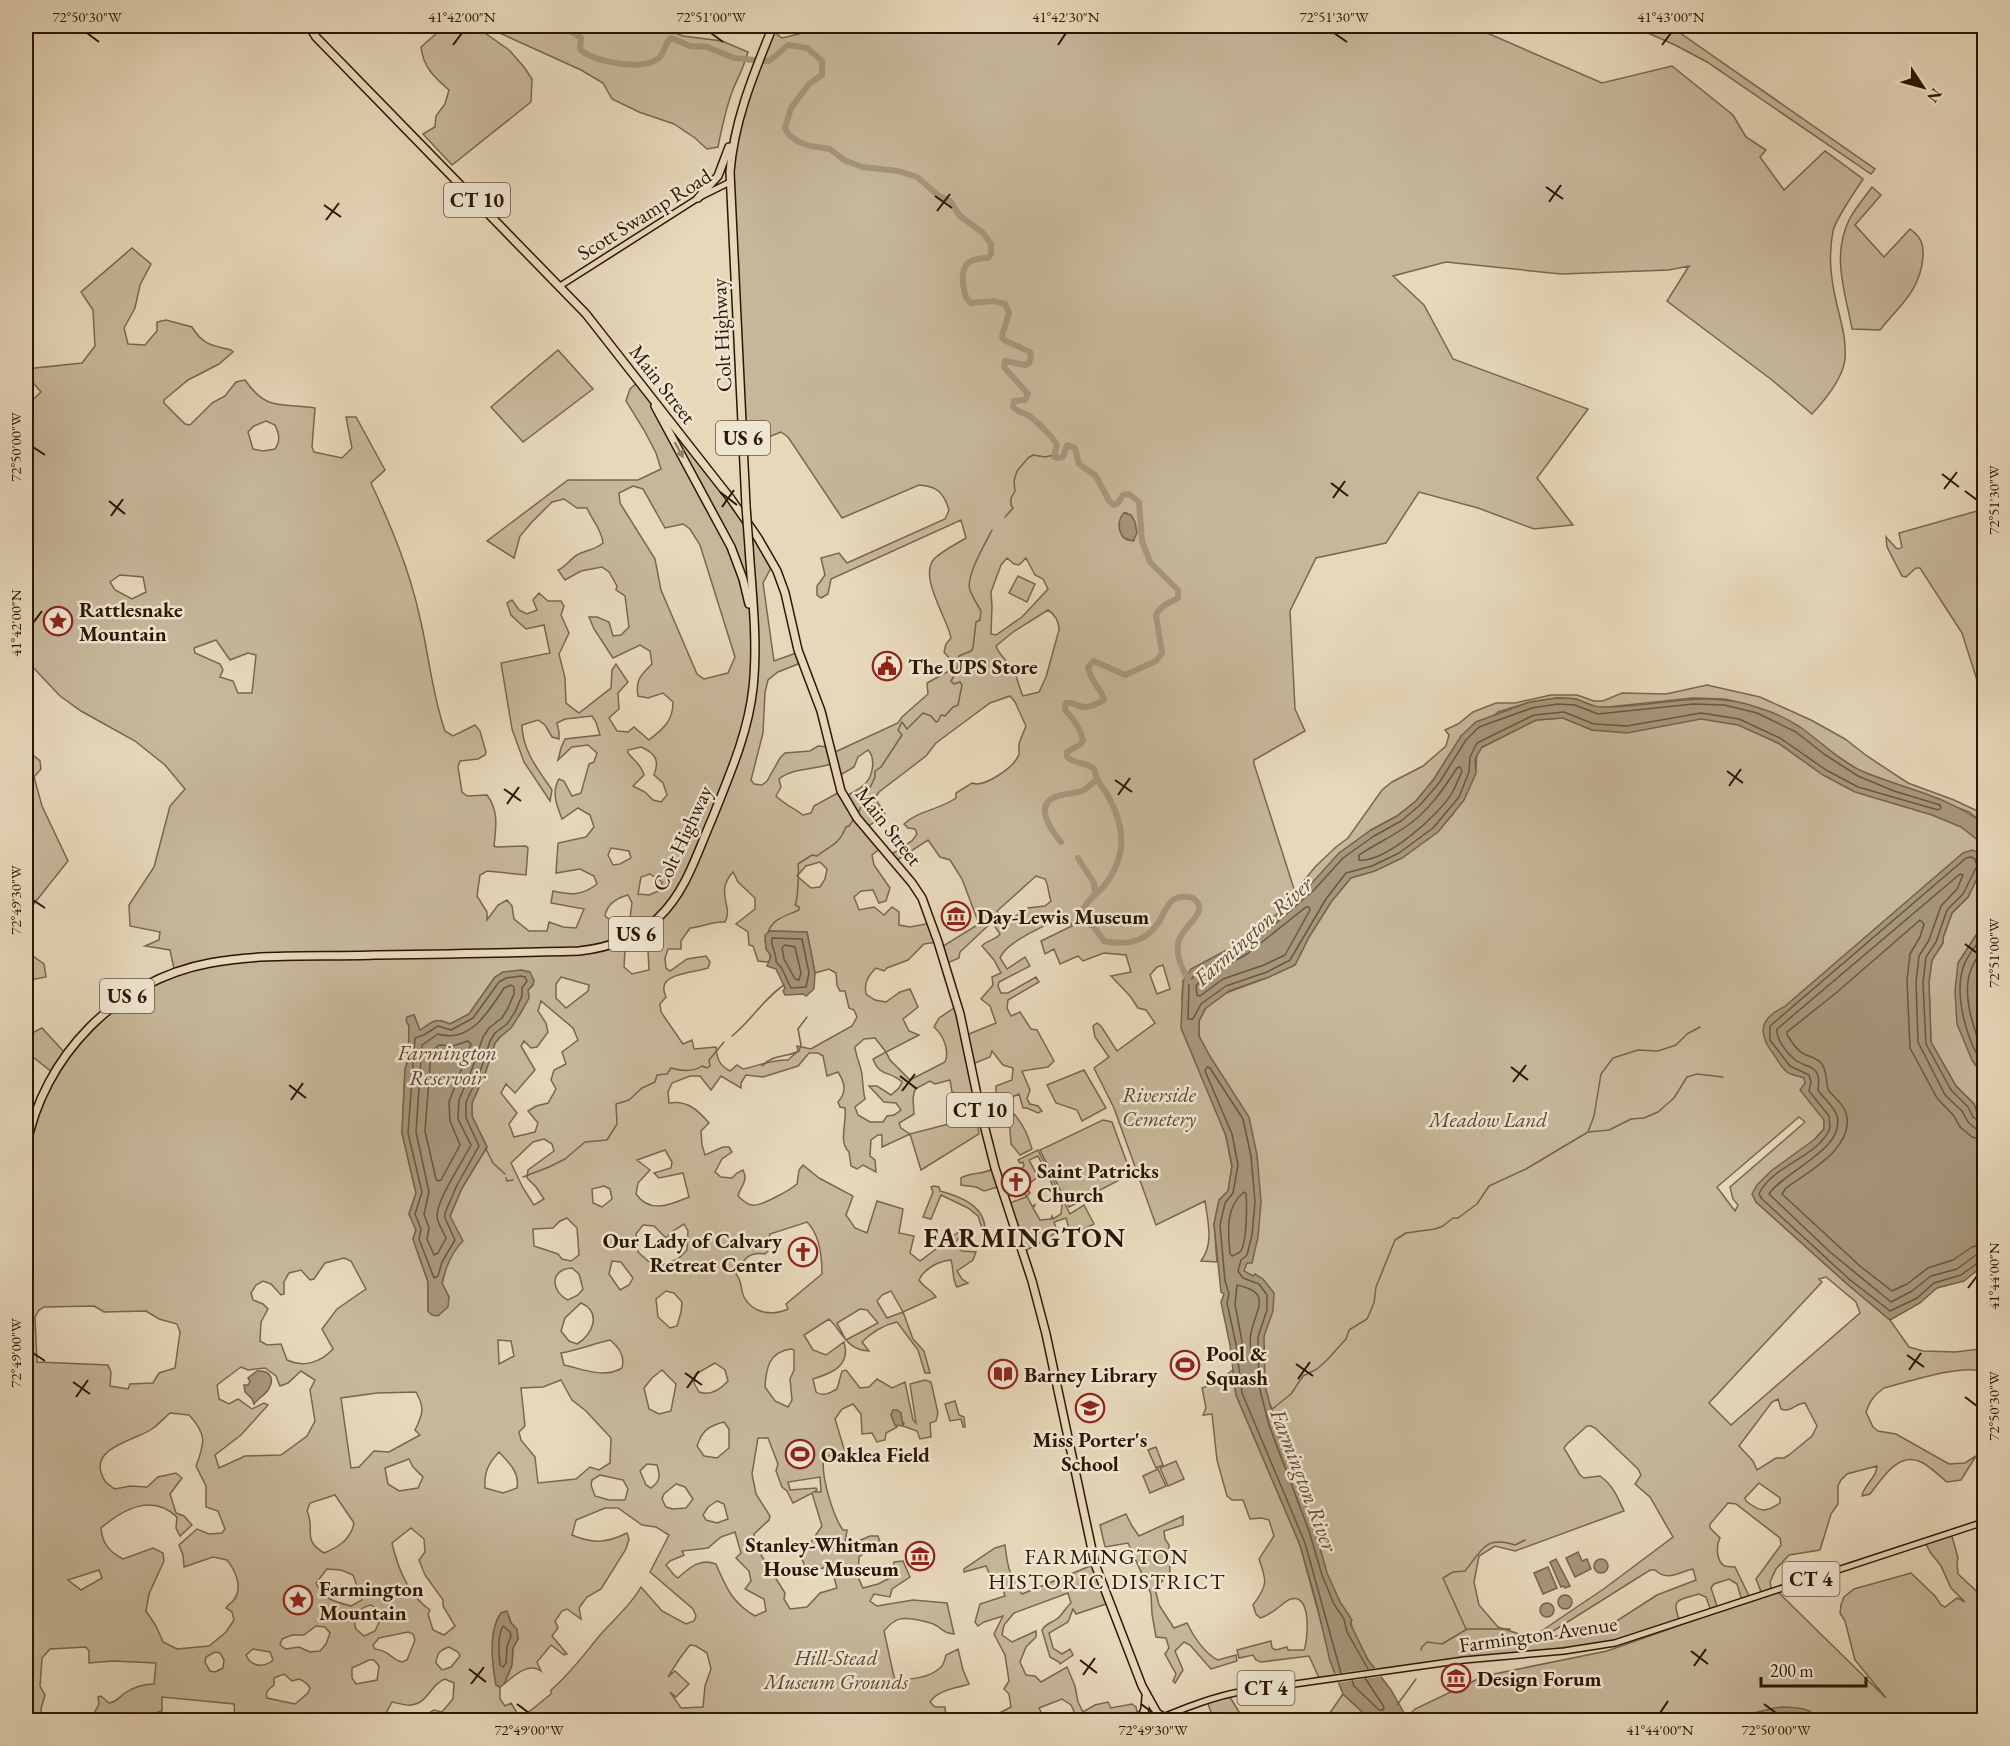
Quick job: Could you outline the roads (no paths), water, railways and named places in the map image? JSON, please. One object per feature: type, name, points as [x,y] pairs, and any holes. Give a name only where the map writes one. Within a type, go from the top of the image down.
[{"type":"highway","name":"Scott Swamp Road","points":[[730,182],[732,150],[737,125],[773,26]]},
{"type":"highway","name":"Main Street","points":[[310,28],[560,285],[593,322],[731,499],[773,564],[784,589],[798,650],[821,711],[841,791],[857,818],[912,883],[926,909],[960,1014],[995,1168],[1044,1324],[1095,1564],[1146,1694],[1162,1720]]},
{"type":"highway","points":[[698,198],[714,182],[721,169],[737,125]]},
{"type":"highway","name":"Colt Highway","points":[[26,1148],[42,1095],[60,1063],[79,1038],[100,1016],[120,1001],[147,985],[176,973],[209,963],[255,958],[591,950],[621,941],[648,926],[674,899],[692,867],[742,740],[752,697],[755,634],[746,506],[730,182]]},
{"type":"highway","points":[[639,381],[735,555],[748,598],[754,666]]},
{"type":"highway","points":[[1141,1720],[1145,1709],[1146,1694]]},
{"type":"main road","points":[[297,26],[310,28]]},
{"type":"main road","name":"Scott Swamp Road","points":[[560,285],[698,198],[730,182]]},
{"type":"main road","name":"Farmington Avenue","points":[[1162,1720],[1192,1705],[1228,1694],[1464,1660],[1564,1651],[1615,1643],[1984,1522]]},
{"type":"water","points":[[1124,513],[1131,515],[1135,522],[1137,533],[1133,541],[1124,538],[1120,532],[1119,522]]},
{"type":"water","points":[[1557,698],[1575,699],[1601,707],[1680,700],[1720,700],[1739,702],[1764,710],[1781,716],[1800,727],[1855,768],[1956,806],[1970,814],[1984,824],[1984,845],[1961,827],[1932,815],[1855,792],[1823,775],[1778,743],[1738,725],[1701,719],[1627,733],[1592,730],[1563,718],[1536,720],[1482,747],[1475,759],[1476,773],[1464,800],[1438,832],[1402,858],[1375,871],[1351,878],[1331,902],[1295,965],[1229,991],[1205,1009],[1199,1021],[1199,1036],[1249,1117],[1257,1155],[1261,1202],[1258,1237],[1252,1263],[1247,1263],[1244,1271],[1263,1279],[1274,1293],[1273,1311],[1264,1336],[1265,1386],[1275,1423],[1315,1530],[1327,1573],[1340,1602],[1352,1620],[1350,1623],[1368,1660],[1391,1690],[1408,1720],[1371,1720],[1343,1694],[1330,1661],[1300,1545],[1236,1395],[1230,1345],[1221,1302],[1224,1294],[1221,1292],[1214,1224],[1219,1200],[1228,1191],[1232,1166],[1226,1136],[1181,1028],[1183,981],[1191,969],[1240,943],[1270,920],[1310,885],[1339,853],[1416,801],[1434,779],[1461,736],[1476,722],[1530,702]]},
{"type":"water","points":[[1972,850],[1979,853],[1984,864],[1968,897],[1952,913],[1943,943],[1932,960],[1929,982],[1931,1042],[1956,1086],[1974,1104],[1977,1112],[1984,1119],[1984,1265],[1964,1281],[1937,1288],[1920,1303],[1890,1320],[1756,1202],[1752,1194],[1757,1185],[1771,1171],[1815,1139],[1824,1129],[1824,1120],[1800,1090],[1805,1083],[1804,1078],[1790,1074],[1783,1069],[1769,1048],[1763,1028],[1769,1017],[1784,1007],[1963,853]]},
{"type":"water","points":[[1984,923],[1984,1076],[1972,1060],[1957,1024],[1955,991],[1958,963]]},
{"type":"water","points":[[770,931],[807,932],[815,973],[814,989],[806,996],[803,994],[785,995],[783,991],[785,988],[776,969],[767,966],[771,956],[766,949],[765,935]]},
{"type":"water","name":"Farmington Reservoir","points":[[521,970],[530,972],[534,981],[533,985],[528,990],[529,998],[511,1028],[495,1043],[472,1103],[472,1116],[487,1147],[462,1188],[450,1216],[463,1241],[450,1260],[442,1283],[449,1297],[448,1307],[438,1316],[432,1315],[428,1311],[428,1282],[413,1239],[416,1230],[409,1214],[416,1193],[402,1133],[405,1069],[408,1061],[407,1017],[414,1015],[420,1030],[437,1021],[450,1024],[469,1014],[495,977],[503,972]]},
{"type":"water","points":[[257,1371],[266,1372],[271,1382],[266,1392],[254,1404],[245,1392],[244,1385],[248,1385],[250,1382],[248,1378]]},
{"type":"water","points":[[893,1410],[901,1413],[903,1426],[895,1425],[891,1415]]},
{"type":"water","points":[[1578,1552],[1582,1561],[1587,1559],[1591,1569],[1575,1577],[1566,1558]]},
{"type":"water","points":[[1556,1559],[1570,1586],[1561,1587],[1550,1562]]},
{"type":"water","points":[[1598,1559],[1604,1559],[1608,1566],[1604,1573],[1598,1573],[1594,1569],[1594,1563]]},
{"type":"water","points":[[1548,1567],[1557,1588],[1543,1594],[1534,1573]]},
{"type":"water","points":[[1562,1595],[1568,1595],[1572,1602],[1568,1609],[1562,1609],[1558,1605],[1558,1599]]},
{"type":"water","points":[[1544,1603],[1550,1603],[1554,1610],[1550,1617],[1544,1617],[1540,1613],[1540,1607]]},
{"type":"water","points":[[507,1611],[511,1623],[517,1629],[518,1639],[513,1648],[512,1665],[504,1684],[500,1687],[496,1685],[492,1658],[493,1638],[497,1620],[501,1613]]},
{"type":"water","points":[[1783,1707],[1807,1710],[1817,1719],[1710,1720],[1715,1715],[1725,1713],[1744,1715]]},
{"type":"waterway","name":"Farmington River","points":[[564,26],[581,38],[580,49],[586,54],[605,61],[628,64],[649,63],[656,60],[671,38],[690,46],[707,47],[734,58],[764,61],[769,61],[788,45],[807,48],[822,61],[822,75],[809,84],[791,108],[785,128],[789,135],[810,146],[830,149],[844,160],[862,167],[898,171],[917,177],[939,196],[950,201],[960,216],[983,233],[991,244],[991,254],[988,258],[974,260],[966,266],[963,283],[966,296],[971,303],[994,301],[1005,304],[1009,313],[1002,336],[1004,340],[1030,352],[1029,363],[1025,365],[1005,361],[1004,367],[1028,394],[1025,400],[1014,401],[1013,407],[1034,419],[1052,437],[1057,445],[1054,457],[1063,457],[1067,445],[1075,448],[1079,464],[1096,476],[1109,501],[1114,505],[1123,495],[1129,494],[1139,502],[1142,541],[1150,562],[1178,590],[1178,598],[1162,607],[1156,615],[1162,653],[1156,661],[1125,675],[1094,661],[1088,667],[1104,700],[1086,707],[1066,703],[1065,710],[1076,724],[1083,740],[1081,744],[1067,752],[1067,757],[1095,770],[1097,780],[1113,807],[1121,834],[1121,848],[1115,868],[1104,886],[1086,905],[1082,920],[1094,927],[1104,941],[1118,943],[1132,941],[1151,932],[1173,900],[1178,897],[1193,898],[1199,909],[1178,945],[1181,964],[1189,981]]},
{"type":"waterway","points":[[1005,517],[1013,508],[1011,498],[1015,491],[1014,481],[1017,471],[1033,455],[1045,457],[1054,455]]},
{"type":"waterway","points":[[859,811],[875,777],[875,771],[881,767],[902,735],[898,730],[902,722],[907,729],[923,713],[931,716],[936,722],[941,715],[945,716],[958,705],[962,685],[960,682],[954,684],[951,681],[957,671],[959,656],[973,648],[976,622],[980,620],[981,611],[970,590],[970,577],[992,530]]},
{"type":"waterway","points":[[1061,842],[1046,818],[1046,805],[1058,796],[1082,791],[1097,779]]},
{"type":"waterway","points":[[768,932],[777,920],[799,910],[799,907],[795,905],[798,891],[798,864],[812,855],[817,856],[834,844],[853,820]]},
{"type":"waterway","points":[[1078,858],[1094,883],[1095,894]]},
{"type":"waterway","points":[[26,953],[30,966]]},
{"type":"waterway","points":[[732,1036],[770,996],[784,985]]},
{"type":"waterway","points":[[762,1066],[770,1060],[799,1051],[801,1045],[798,1029],[807,1017]]},
{"type":"waterway","name":"Farmington River","points":[[1271,1410],[1291,1394],[1303,1376],[1317,1369],[1327,1360],[1346,1339],[1349,1330],[1367,1319],[1374,1303],[1376,1287],[1395,1240],[1406,1233],[1435,1229],[1453,1218],[1458,1218],[1477,1204],[1489,1186],[1526,1169],[1588,1132],[1594,1116],[1601,1074],[1613,1058],[1638,1050],[1658,1051],[1676,1045],[1687,1034],[1700,1027]]},
{"type":"waterway","points":[[523,1177],[565,1159],[585,1142],[607,1140],[617,1124],[616,1104],[629,1100],[642,1088],[655,1082],[657,1075],[667,1074],[671,1068],[679,1070],[702,1066],[707,1068],[710,1066],[709,1060],[724,1042]]},
{"type":"waterway","points":[[1589,1132],[1609,1130],[1631,1119],[1644,1118],[1658,1112],[1674,1098],[1687,1077],[1697,1074],[1723,1077]]},
{"type":"waterway","points":[[486,1149],[493,1163],[505,1174]]},
{"type":"waterway","points":[[506,1178],[507,1181],[513,1180]]},
{"type":"waterway","points":[[1466,1629],[1443,1578],[1453,1572],[1465,1571],[1480,1551],[1490,1543],[1505,1542],[1515,1545],[1525,1540]]},
{"type":"waterway","points":[[1421,1650],[1427,1642],[1442,1644],[1467,1629],[1510,1629]]},
{"type":"waterway","points":[[1397,1705],[1416,1679]]},
{"type":"place","name":"Rattlesnake Mountain","points":[[58,621]]},
{"type":"place","name":"The UPS Store","points":[[887,666]]},
{"type":"place","name":"Day-Lewis Museum","points":[[956,916]]},
{"type":"place","name":"Saint Patricks Church","points":[[1016,1182]]},
{"type":"place","name":"Our Lady of Calvary Retreat Center","points":[[803,1252]]},
{"type":"place","name":"Pool & Squash","points":[[1185,1365]]},
{"type":"place","name":"Barney Library","points":[[1003,1374]]},
{"type":"place","name":"Miss Porter's School","points":[[1090,1408]]},
{"type":"place","name":"Oaklea Field","points":[[800,1454]]},
{"type":"place","name":"Stanley-Whitman House Museum","points":[[920,1556]]},
{"type":"place","name":"Farmington Mountain","points":[[298,1600]]},
{"type":"place","name":"Design Forum","points":[[1456,1678]]},
{"type":"district","name":"FARMINGTON","points":[[1025,1237]]},
{"type":"district","name":"FARMINGTON HISTORIC DISTRICT","points":[[1107,1568]]},
{"type":"park label","name":"Riverside Cemetery","points":[[1159,1106]]},
{"type":"park label","name":"Meadow Land","points":[[1488,1119]]},
{"type":"park label","name":"Hill-Stead Museum Grounds","points":[[836,1669]]}]
